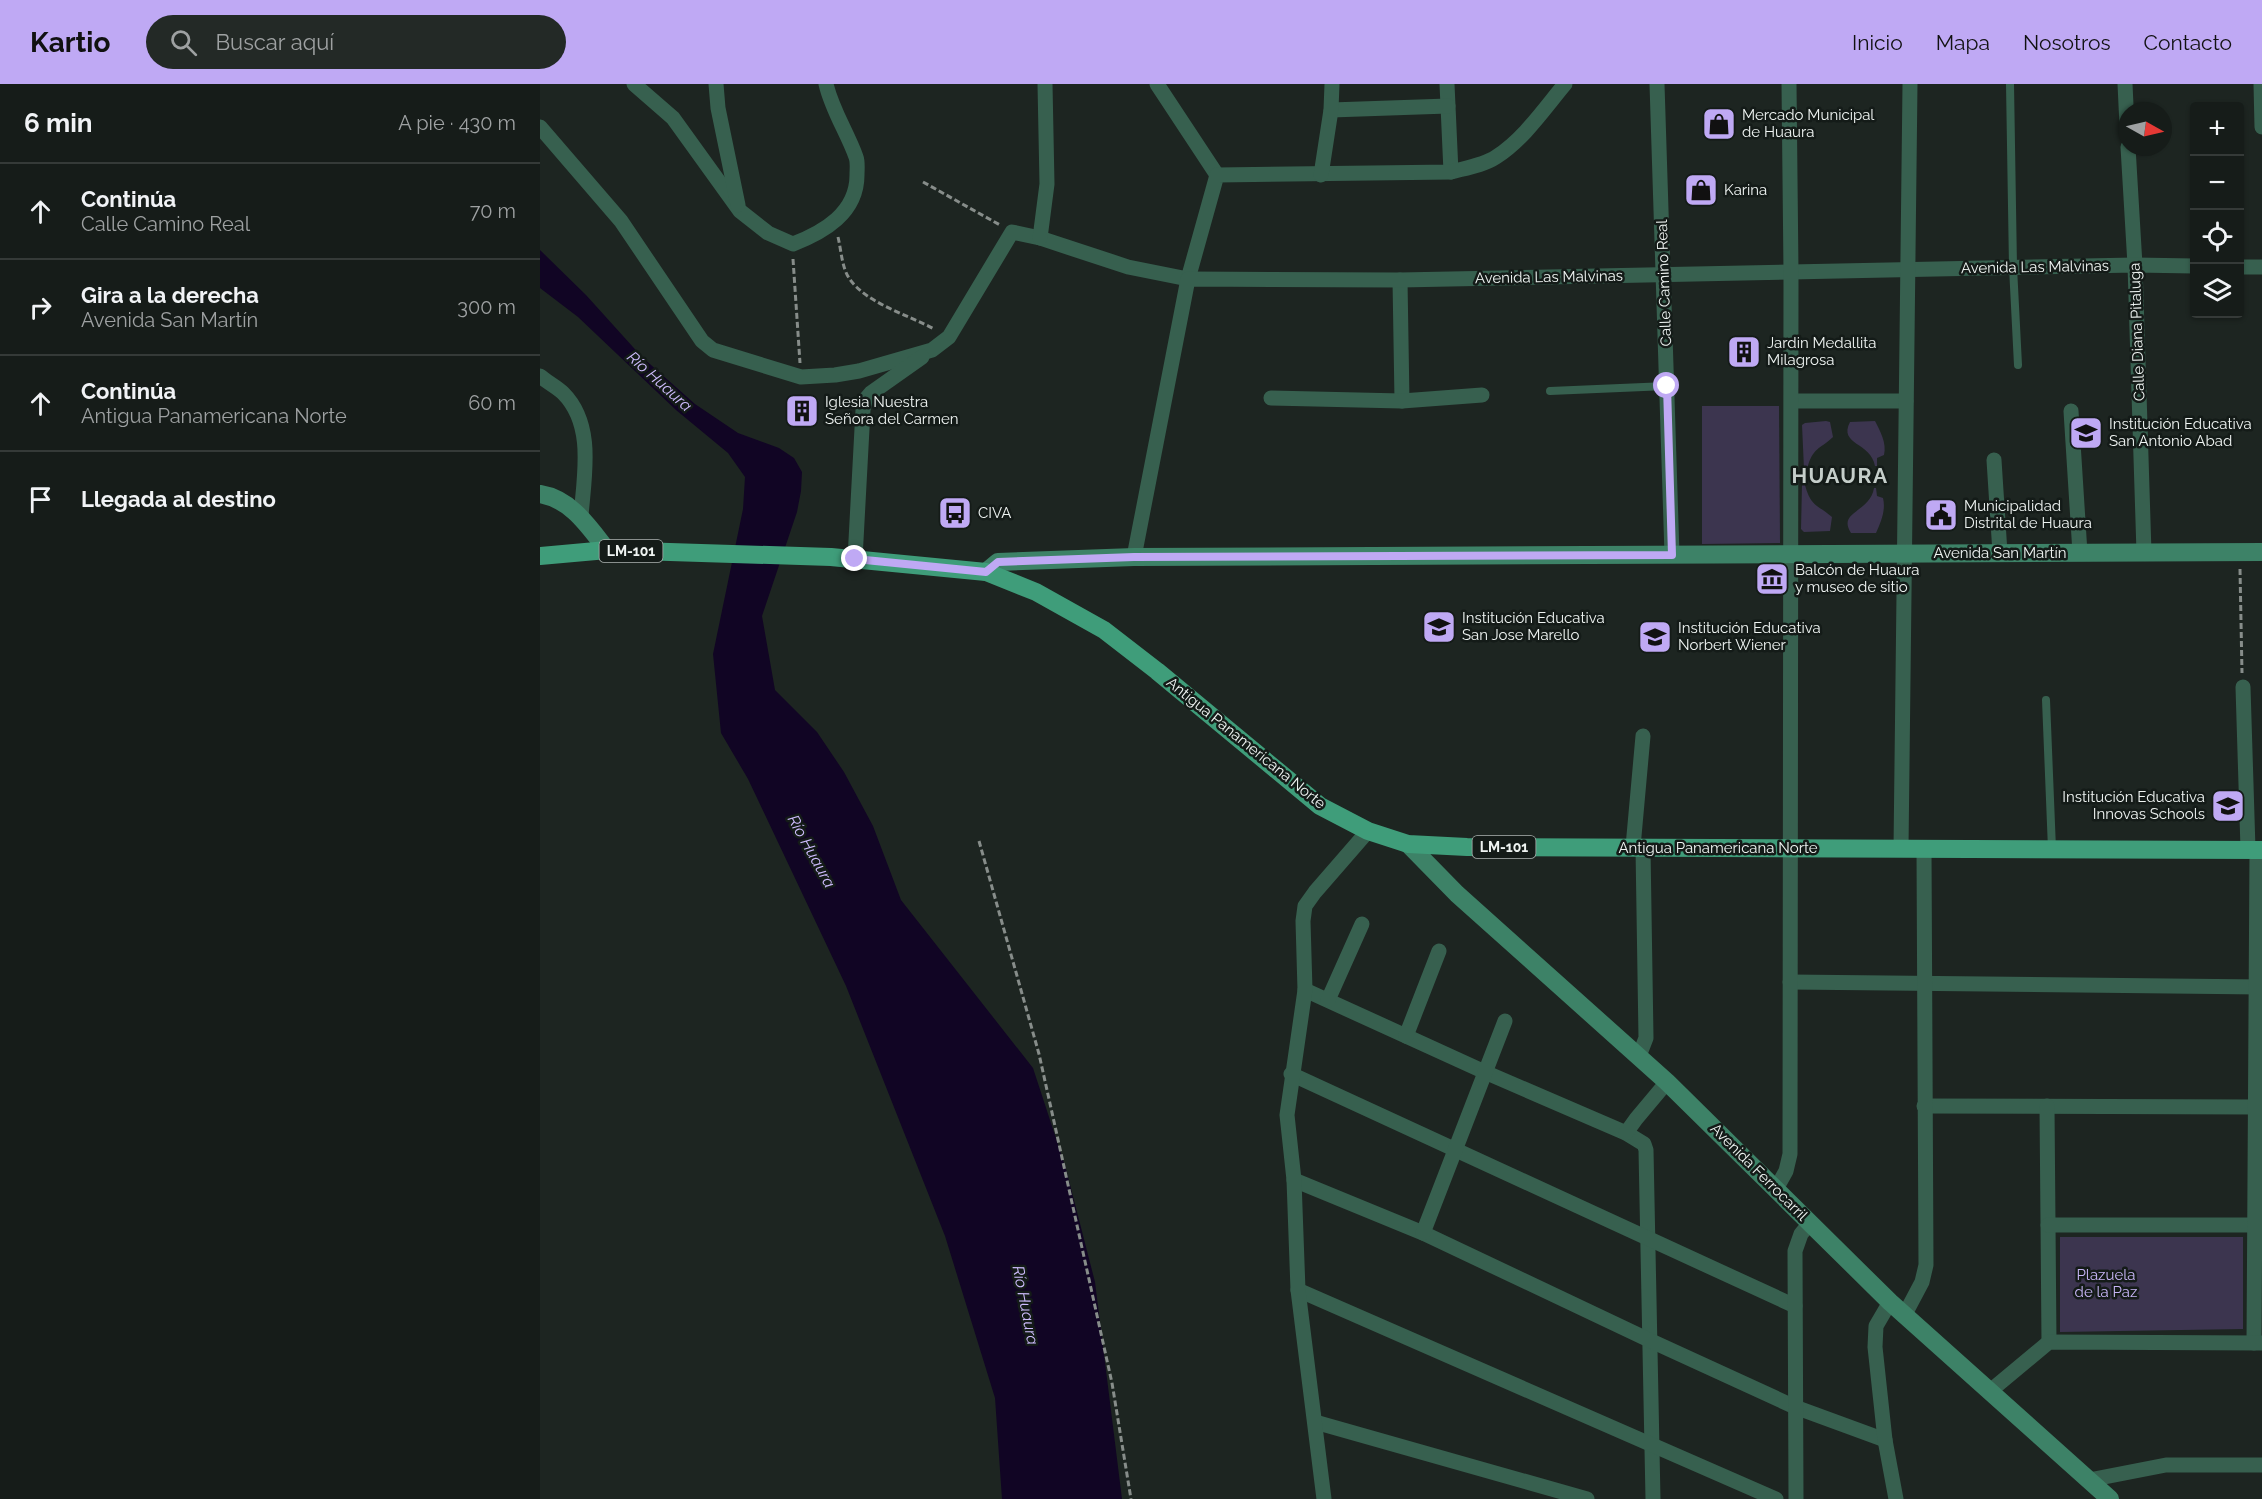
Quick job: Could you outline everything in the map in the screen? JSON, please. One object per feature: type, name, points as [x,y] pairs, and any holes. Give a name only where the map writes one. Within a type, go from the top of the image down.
[{"type":"main road","points":[[540,494],[552,496],[581,516],[607,550]]},
{"type":"main road","name":"Antigua Panamericana Norte","points":[[540,556],[607,550],[831,557],[986,572],[1036,592],[1104,630],[1157,670],[1320,806],[1368,831],[1408,844],[1467,847],[2256,850]]},
{"type":"main road","name":"Avenida San Martín","points":[[986,572],[998,562],[1134,557],[2262,552]]},
{"type":"main road","name":"Avenida Ferrocarril","points":[[1408,844],[1457,894],[1667,1082],[1904,1316],[2110,1499]]},
{"type":"street","points":[[634,84],[673,118],[740,211],[768,233],[792,244],[815,236],[833,223],[850,205],[857,184],[858,159],[837,115],[826,84]]},
{"type":"street","points":[[716,84],[718,108],[740,211]]},
{"type":"street","points":[[1040,238],[1047,184],[1045,84]]},
{"type":"street","points":[[1134,557],[1188,279],[1217,175],[1157,84]]},
{"type":"street","points":[[1321,175],[1331,110],[1332,84]]},
{"type":"street","points":[[1447,84],[1451,172]]},
{"type":"street","points":[[1217,175],[1451,172],[1496,158],[1519,138],[1565,84]]},
{"type":"street","name":"Calle Camino Real","points":[[1658,84],[1672,555]]},
{"type":"street","points":[[1776,1189],[1786,1171],[1790,1154],[1792,401],[1788,84]]},
{"type":"street","points":[[1901,849],[1910,84]]},
{"type":"street","points":[[2125,84],[2126,102]]},
{"type":"street","points":[[2261,84],[2262,128]]},
{"type":"street","points":[[1331,110],[1448,106]]},
{"type":"street","points":[[540,127],[621,221],[702,341],[713,350],[801,377],[859,371],[932,350]]},
{"type":"street","name":"Calle Diana Pitaluga","points":[[2129,156],[2135,265],[2144,553]]},
{"type":"street","points":[[855,559],[865,400],[871,393],[949,337],[1012,232]]},
{"type":"street","name":"Avenida Las Malvinas","points":[[1012,232],[1040,238],[1128,267],[1188,279],[1400,280],[2013,267],[2190,266]]},
{"type":"street","points":[[2244,267],[2262,267]]},
{"type":"street","points":[[1400,280],[1402,401]]},
{"type":"street","points":[[540,376],[563,393],[580,418],[585,453],[581,516]]},
{"type":"street","points":[[1272,398],[1402,401],[1482,395]]},
{"type":"street","points":[[1792,401],[1906,401]]},
{"type":"street","points":[[2071,411],[2080,553]]},
{"type":"street","points":[[1994,460],[2000,553]]},
{"type":"street","points":[[1989,1392],[2049,1342],[2258,1343],[2255,1107],[2259,987],[2256,850],[2242,687]]},
{"type":"street","points":[[1639,1056],[1646,1038],[1638,847],[1643,736]]},
{"type":"street","points":[[1324,1499],[1298,1290],[1294,1180],[1287,1115],[1291,1074],[1305,990],[1303,921],[1305,906],[1368,831]]},
{"type":"street","points":[[1904,1316],[1922,1282],[1926,1265],[1924,849]]},
{"type":"street","points":[[1328,1000],[1362,924]]},
{"type":"street","points":[[1406,1036],[1439,951]]},
{"type":"street","points":[[1790,982],[2259,987]]},
{"type":"street","points":[[1305,990],[1626,1133],[1644,1144],[1646,1150],[1653,1499]]},
{"type":"street","points":[[1423,1233],[1505,1021]]},
{"type":"street","points":[[1291,1074],[1795,1306]]},
{"type":"street","points":[[1626,1133],[1667,1082]]},
{"type":"street","points":[[1924,1106],[2255,1107]]},
{"type":"street","points":[[2047,1106],[2049,1342]]},
{"type":"street","points":[[1294,1180],[1423,1233],[1649,1341],[1795,1407],[1885,1440]]},
{"type":"street","points":[[1796,1499],[1795,1251],[1801,1234],[1810,1223]]},
{"type":"street","points":[[2048,1225],[2258,1225]]},
{"type":"street","points":[[1298,1290],[1776,1499]]},
{"type":"street","points":[[1890,1302],[1876,1326],[1875,1347],[1885,1440],[1894,1493],[1906,1499]]},
{"type":"street","points":[[1315,1422],[1587,1499]]},
{"type":"street","points":[[2089,1480],[2166,1466],[2262,1466]]},
{"type":"lane","points":[[2010,84],[2013,267],[2018,365]]},
{"type":"lane","points":[[1550,391],[1667,386]]},
{"type":"lane","points":[[2046,700],[2052,849]]},
{"type":"path","points":[[923,182],[1012,232]]},
{"type":"path","points":[[838,237],[847,277],[859,290],[875,301],[949,337]]},
{"type":"path","points":[[792,244],[801,377]]},
{"type":"path","points":[[2240,552],[2242,687]]},
{"type":"path","points":[[979,841],[1039,1054],[1112,1383],[1131,1499]]},
{"type":"green space","points":[[1702,406],[1779,406],[1780,543],[1702,544]]},
{"type":"green space","points":[[1875,421],[1885,446],[1884,455],[1877,458],[1877,466],[1868,452],[1852,440],[1847,430],[1850,422]]},
{"type":"green space","points":[[1830,422],[1833,437],[1814,453],[1807,469],[1804,469],[1802,425]]},
{"type":"green space","points":[[1802,485],[1805,485],[1812,501],[1832,517],[1830,531],[1804,532],[1801,529]]},
{"type":"green space","points":[[1876,488],[1877,496],[1883,498],[1884,502],[1883,516],[1876,533],[1851,533],[1848,520],[1867,502]]},
{"type":"green space","name":"Plazuela de la Paz","points":[[2060,1237],[2243,1237],[2243,1329],[2060,1332]]},
{"type":"water","name":"Río Huaura","points":[[540,250],[586,295],[642,357],[695,404],[738,433],[779,448],[794,458],[802,472],[797,512],[762,616],[775,690],[817,732],[844,772],[873,826],[901,900],[1033,1068],[1066,1169],[1095,1282],[1122,1499],[1002,1499],[995,1398],[945,1236],[846,986],[748,779],[721,733],[713,654],[743,509],[745,477],[728,453],[676,410],[578,317],[540,288]]},
{"type":"place","name":"Mercado Municipal de Huaura","points":[[1719,124]]},
{"type":"place","name":"Karina","points":[[1701,190]]},
{"type":"place","name":"Jardin Medallita Milagrosa","points":[[1744,352]]},
{"type":"place","name":"Iglesia Nuestra Señora del Carmen","points":[[802,411]]},
{"type":"place","name":"Institución Educativa San Antonio Abad","points":[[2086,433]]},
{"type":"place","name":"CIVA","points":[[955,513]]},
{"type":"place","name":"Municipalidad Distrital de Huaura","points":[[1941,515]]},
{"type":"place","name":"Balcón de Huaura y museo de sitio","points":[[1772,579]]},
{"type":"place","name":"Institución Educativa San Jose Marello","points":[[1439,627]]},
{"type":"place","name":"Institución Educativa Norbert Wiener","points":[[1655,637]]},
{"type":"place","name":"Institución Educativa Innovas Schools","points":[[2228,806]]},
{"type":"district","name":"HUAURA","points":[[1840,476]]},
{"type":"route","points":[[855,559],[986,572],[998,562],[1134,557],[1672,555],[1667,386]]}]
